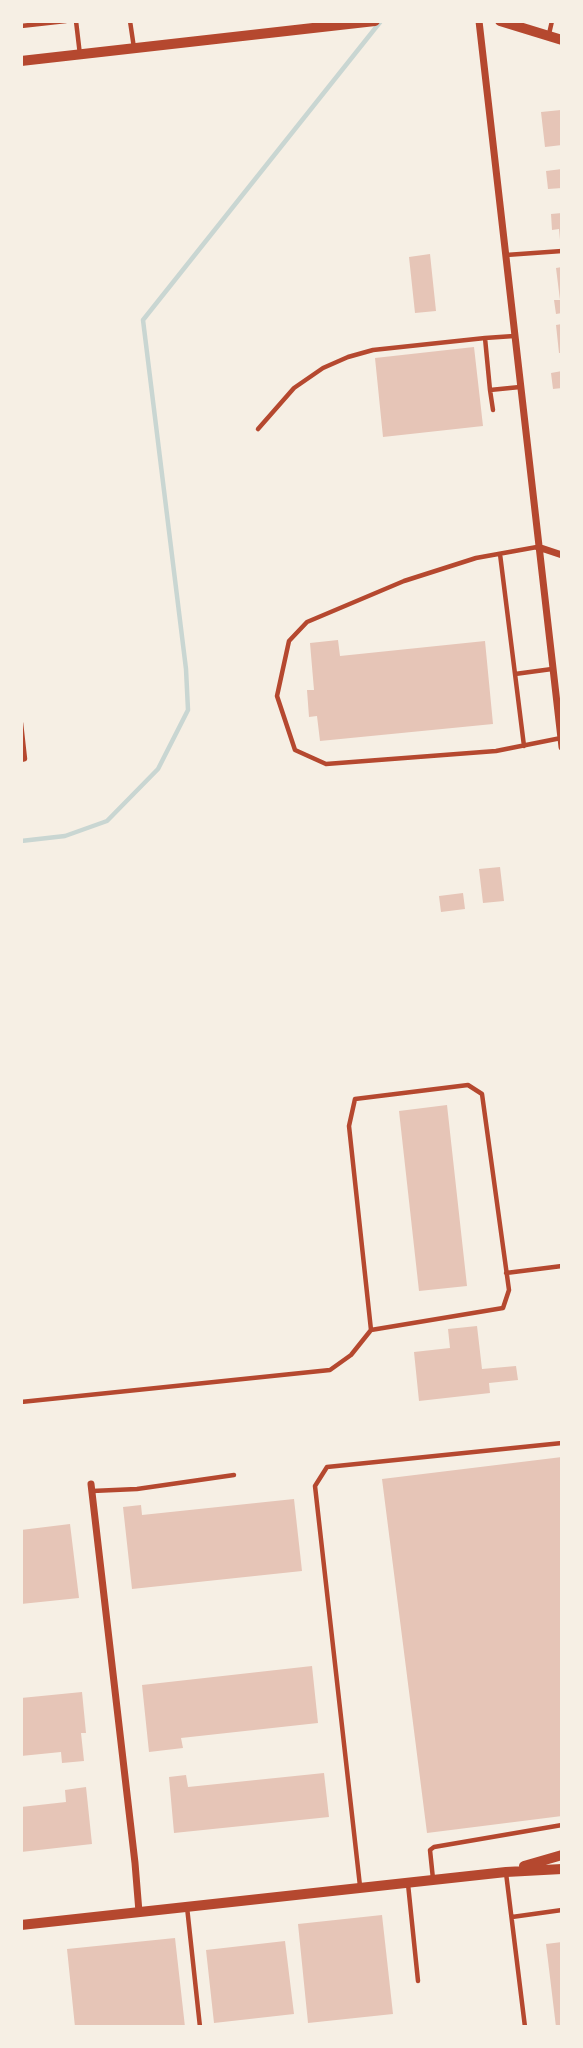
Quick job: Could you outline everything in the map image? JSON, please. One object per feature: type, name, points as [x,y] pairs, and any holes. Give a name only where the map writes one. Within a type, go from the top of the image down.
[{"type":"street","points":[[21,61],[375,21]]},
{"type":"street","points":[[479,21],[562,747]]},
{"type":"street","points":[[500,21],[562,40]]},
{"type":"street","points":[[538,547],[562,555]]},
{"type":"street","points":[[92,1488],[139,1912]]},
{"type":"street","points":[[506,1872],[562,1855]]},
{"type":"street","points":[[21,1925],[506,1872],[562,1869]]},
{"type":"lane","points":[[21,26],[66,21]]},
{"type":"lane","points":[[76,21],[80,55]]},
{"type":"lane","points":[[130,21],[134,49]]},
{"type":"lane","points":[[548,36],[552,21]]},
{"type":"lane","points":[[505,255],[562,251]]},
{"type":"lane","points":[[258,429],[294,388],[323,368],[348,357],[373,351],[514,336]]},
{"type":"lane","points":[[485,338],[493,410]]},
{"type":"lane","points":[[490,390],[520,387]]},
{"type":"lane","points":[[538,547],[476,558],[404,581],[307,622],[289,641],[277,696],[295,750],[326,764],[496,751],[561,738]]},
{"type":"lane","points":[[500,554],[524,746]]},
{"type":"lane","points":[[515,674],[553,669]]},
{"type":"lane","points":[[21,723],[25,759],[21,760]]},
{"type":"lane","points":[[21,1402],[330,1370],[351,1355],[371,1330],[503,1308],[509,1290],[482,1094],[468,1085],[355,1100],[349,1126],[371,1330]]},
{"type":"lane","points":[[506,1272],[562,1266]]},
{"type":"lane","points":[[361,1888],[315,1486],[327,1467],[562,1443]]},
{"type":"lane","points":[[92,1488],[136,1489],[234,1475]]},
{"type":"lane","points":[[433,1880],[430,1850],[434,1847],[562,1825]]},
{"type":"lane","points":[[506,1872],[525,2027]]},
{"type":"lane","points":[[408,1883],[418,1981]]},
{"type":"lane","points":[[187,1907],[200,2027]]},
{"type":"lane","points":[[512,1917],[562,1910]]},
{"type":"building","points":[[561,110],[562,145],[545,147],[541,112]]},
{"type":"building","points":[[562,169],[562,188],[548,189],[546,171]]},
{"type":"building","points":[[562,213],[560,240],[559,229],[552,230],[551,214]]},
{"type":"building","points":[[430,254],[436,311],[415,313],[409,257]]},
{"type":"building","points":[[562,267],[562,313],[556,314],[554,300],[560,300],[556,268]]},
{"type":"building","points":[[562,324],[562,353],[559,353],[556,325]]},
{"type":"building","points":[[474,347],[483,426],[383,437],[375,358]]},
{"type":"building","points":[[562,371],[562,388],[553,389],[551,373]]},
{"type":"building","points":[[338,640],[340,656],[485,641],[493,724],[320,741],[317,716],[309,717],[307,690],[314,690],[310,643]]},
{"type":"building","points":[[500,867],[504,901],[483,903],[479,869]]},
{"type":"building","points":[[463,893],[465,909],[441,912],[439,896]]},
{"type":"building","points":[[447,1105],[467,1286],[419,1291],[399,1111]]},
{"type":"building","points":[[477,1326],[482,1369],[516,1366],[518,1380],[489,1383],[490,1393],[419,1401],[414,1352],[450,1348],[448,1329]]},
{"type":"building","points":[[562,1457],[562,1816],[427,1833],[382,1479]]},
{"type":"building","points":[[294,1499],[302,1571],[132,1589],[123,1507],[141,1505],[142,1515]]},
{"type":"building","points":[[70,1524],[79,1598],[21,1604],[21,1530]]},
{"type":"building","points":[[312,1666],[318,1723],[181,1738],[183,1748],[149,1752],[142,1685]]},
{"type":"building","points":[[82,1692],[86,1733],[81,1733],[84,1761],[62,1763],[61,1752],[21,1756],[21,1698]]},
{"type":"building","points":[[324,1773],[329,1817],[174,1833],[169,1777],[186,1775],[188,1787]]},
{"type":"building","points":[[86,1787],[92,1844],[21,1852],[21,1807],[66,1802],[65,1790]]},
{"type":"building","points":[[382,1915],[393,2014],[308,2023],[298,1924]]},
{"type":"building","points":[[175,1938],[185,2027],[75,2027],[67,1949]]},
{"type":"building","points":[[285,1941],[294,2014],[214,2023],[206,1950]]},
{"type":"building","points":[[562,1942],[562,2027],[556,2027],[546,1944]]},
{"type":"waterway","points":[[21,841],[65,836],[107,821],[158,769],[188,710],[186,669],[143,320],[381,21]]}]
